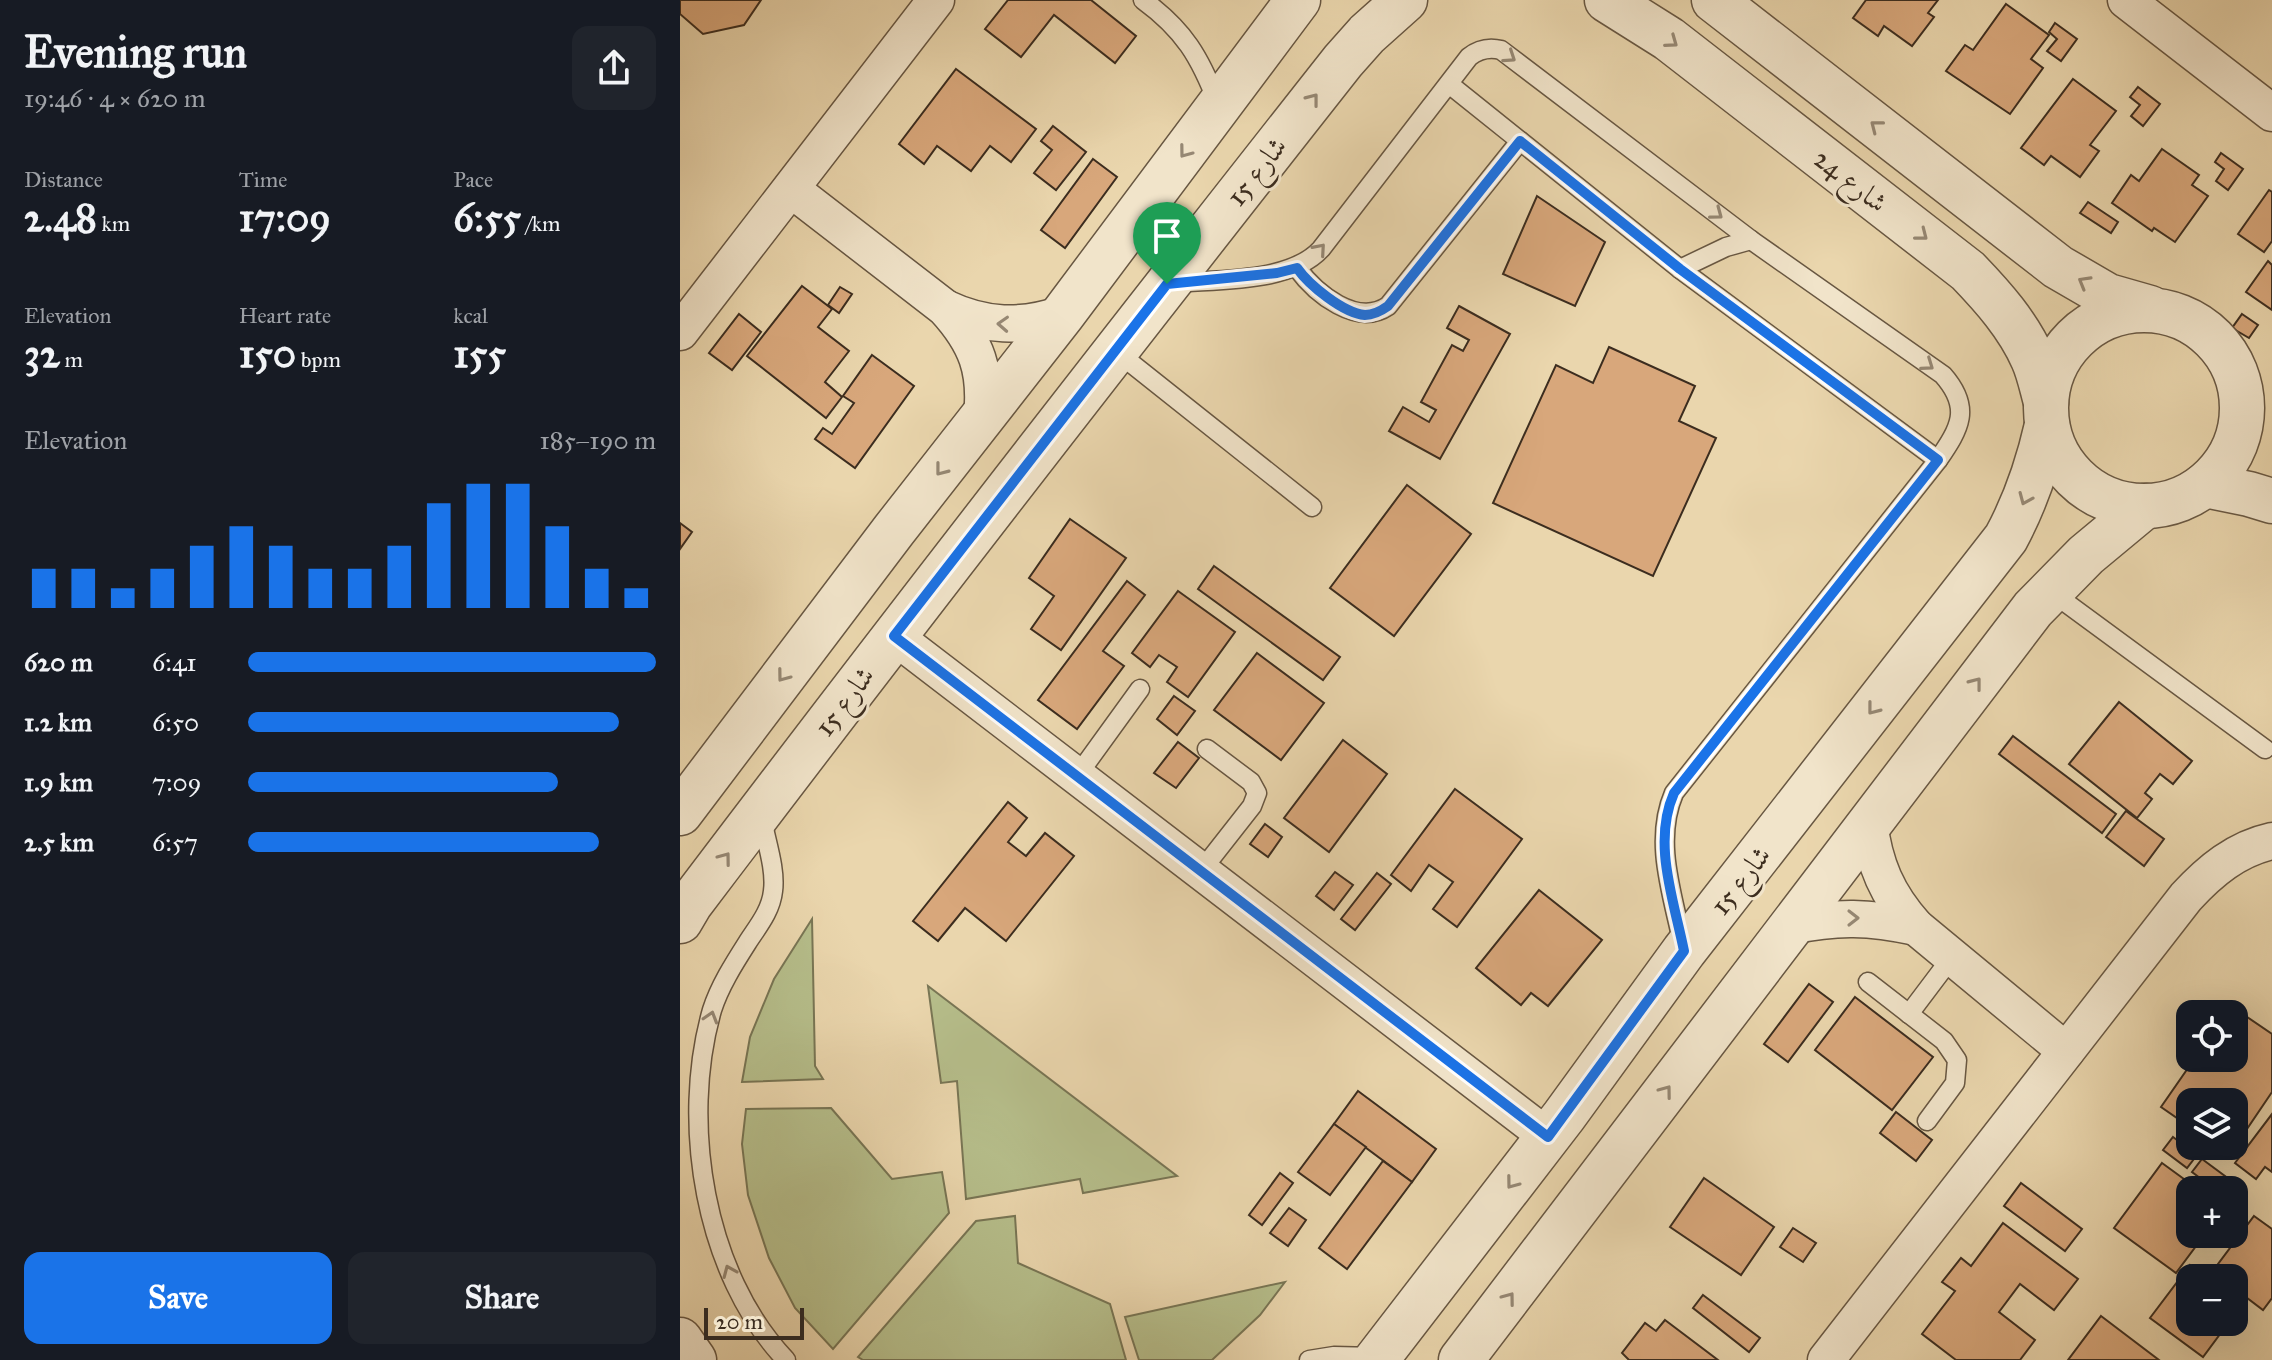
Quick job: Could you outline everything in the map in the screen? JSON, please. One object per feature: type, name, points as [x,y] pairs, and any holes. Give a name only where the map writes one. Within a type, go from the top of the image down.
[{"type":"street","points":[[680,332],[936,0]]},
{"type":"street","points":[[680,813],[856,579],[1063,314],[1298,0]]},
{"type":"street","name":"شارع 15","points":[[680,921],[894,636],[1167,284],[1343,61],[1367,34],[1405,0]]},
{"type":"street","name":"شارع 24","points":[[1607,0],[1669,39],[1968,271],[1994,298],[2016,328],[2034,361],[2047,414]]},
{"type":"street","name":"شارع 24","points":[[1714,0],[2058,267],[2108,296],[2156,310]]},
{"type":"street","points":[[2126,0],[2272,113]]},
{"type":"street","points":[[791,189],[945,308],[961,326],[974,347],[982,370],[982,418]]},
{"type":"street","points":[[945,308],[964,317],[1003,325],[1023,324],[1063,314]]},
{"type":"street","points":[[2237,375],[2242,404],[2239,433],[2228,460],[2205,485],[2179,500],[2145,506],[2111,500],[2082,484],[2066,467],[2054,447],[2047,414],[2049,383],[2067,347],[2098,321],[2136,310],[2156,310],[2182,317],[2206,331],[2224,351],[2237,375],[2272,413]]},
{"type":"street","name":"شارع 15","points":[[1377,1358],[1548,1137],[1684,951],[2006,538],[2024,505],[2036,471],[2047,414]]},
{"type":"street","points":[[2205,485],[2272,501]]},
{"type":"street","points":[[1461,1360],[1869,822],[2050,591],[2086,555],[2145,506]]},
{"type":"street","points":[[894,636],[1548,1137]]},
{"type":"street","points":[[1869,822],[1872,851],[1896,905],[1916,927],[2066,1051]]},
{"type":"street","points":[[1826,1360],[2186,897],[2209,872],[2237,853],[2272,841]]},
{"type":"street","points":[[1791,926],[1853,917],[1916,927]]},
{"type":"street","points":[[680,1340],[694,1360]]},
{"type":"lane","points":[[1143,0],[1177,27],[1192,47],[1219,106]]},
{"type":"lane","points":[[1167,284],[1277,273],[1297,268],[1321,249],[1475,53],[1491,48],[1501,50],[1751,240],[1943,375],[1952,385],[1958,397],[1961,419],[1958,430],[1938,460],[1674,793],[1664,827],[1663,848],[1684,951]]},
{"type":"lane","points":[[1449,84],[1680,269],[1938,460]]},
{"type":"lane","points":[[1297,268],[1315,288],[1354,313],[1381,311],[1520,141]]},
{"type":"lane","points":[[1680,269],[1726,247],[1751,240]]},
{"type":"lane","points":[[1117,352],[1312,507]]},
{"type":"lane","points":[[2050,591],[2265,749]]},
{"type":"lane","points":[[1077,776],[1140,689]]},
{"type":"lane","points":[[1201,871],[1252,806],[1257,793],[1251,782],[1207,749]]},
{"type":"lane","points":[[761,810],[773,893],[768,911],[729,974],[714,1007],[703,1041],[697,1077],[697,1118],[700,1158],[716,1239],[745,1304],[786,1360]]},
{"type":"lane","points":[[1909,1014],[1952,957]]},
{"type":"lane","points":[[1868,982],[1944,1041],[1957,1060],[1955,1083],[1927,1121]]},
{"type":"lane","points":[[1309,1360],[1334,1356],[1377,1358]]},
{"type":"green space","points":[[812,919],[815,1066],[823,1079],[742,1082],[750,1037],[774,979]]},
{"type":"green space","points":[[928,986],[1177,1176],[1083,1193],[1080,1179],[966,1199],[957,1081],[941,1083]]},
{"type":"green space","points":[[831,1108],[892,1179],[942,1172],[949,1213],[833,1349],[795,1308],[769,1258],[748,1195],[742,1144],[746,1109]]},
{"type":"green space","points":[[1015,1216],[1018,1263],[1110,1304],[1126,1360],[863,1360],[858,1357],[976,1221]]},
{"type":"green space","points":[[1285,1282],[1260,1315],[1212,1360],[1139,1360],[1125,1317]]},
{"type":"building","points":[[680,0],[761,0],[744,25],[703,34],[680,14]]},
{"type":"building","points":[[1008,0],[1091,0],[1136,36],[1115,63],[1054,15],[1021,57],[985,29]]},
{"type":"building","points":[[1866,0],[1938,0],[1928,13],[1934,17],[1912,46],[1884,26],[1878,36],[1853,18]]},
{"type":"building","points":[[2006,4],[2049,35],[2031,59],[2043,68],[2010,114],[1946,71],[1965,45],[1973,50]]},
{"type":"building","points":[[2055,23],[2077,39],[2061,61],[2047,51],[2057,39],[2049,32]]},
{"type":"building","points":[[956,69],[1036,129],[1011,162],[990,146],[971,171],[937,146],[924,164],[899,144]]},
{"type":"building","points":[[2073,79],[2116,111],[2090,145],[2099,151],[2080,177],[2051,156],[2044,165],[2021,148]]},
{"type":"building","points":[[2138,87],[2160,104],[2143,126],[2131,116],[2140,105],[2130,97]]},
{"type":"building","points":[[1053,126],[1086,152],[1056,190],[1034,173],[1052,150],[1041,141]]},
{"type":"building","points":[[2162,149],[2199,175],[2192,185],[2208,196],[2175,242],[2154,228],[2152,231],[2112,203],[2131,175],[2139,181]]},
{"type":"building","points":[[2221,153],[2243,169],[2228,190],[2216,181],[2224,169],[2215,162]]},
{"type":"building","points":[[1093,159],[1117,177],[1065,248],[1041,230]]},
{"type":"building","points":[[2269,190],[2272,192],[2272,241],[2264,252],[2238,234]]},
{"type":"building","points":[[1537,196],[1605,242],[1575,306],[1503,274]]},
{"type":"building","points":[[2088,202],[2118,222],[2111,233],[2080,213]]},
{"type":"building","points":[[2268,261],[2272,265],[2272,310],[2246,292]]},
{"type":"building","points":[[802,286],[832,309],[818,327],[849,351],[825,382],[842,397],[826,418],[747,356]]},
{"type":"building","points":[[840,287],[852,294],[839,313],[828,305]]},
{"type":"building","points":[[1459,306],[1510,334],[1440,459],[1389,431],[1403,407],[1429,422],[1436,410],[1421,402],[1452,345],[1463,351],[1469,340],[1447,328]]},
{"type":"building","points":[[739,314],[761,332],[732,370],[709,353]]},
{"type":"building","points":[[2242,314],[2258,325],[2249,338],[2232,328]]},
{"type":"building","points":[[1609,347],[1695,386],[1679,421],[1716,438],[1653,576],[1493,503],[1556,365],[1593,383]]},
{"type":"building","points":[[872,355],[914,386],[855,468],[815,439],[823,428],[832,434],[854,403],[843,396]]},
{"type":"building","points":[[1407,485],[1471,534],[1394,636],[1330,588]]},
{"type":"building","points":[[1070,519],[1126,558],[1061,650],[1031,629],[1054,596],[1029,578]]},
{"type":"building","points":[[680,523],[692,532],[680,549]]},
{"type":"building","points":[[1214,566],[1340,657],[1323,680],[1198,589]]},
{"type":"building","points":[[1127,581],[1145,595],[1103,651],[1124,666],[1077,729],[1038,700]]},
{"type":"building","points":[[1178,591],[1235,632],[1188,697],[1167,682],[1177,667],[1159,655],[1150,667],[1132,653]]},
{"type":"building","points":[[1257,653],[1324,703],[1281,760],[1214,710]]},
{"type":"building","points":[[1174,696],[1195,711],[1177,735],[1157,719]]},
{"type":"building","points":[[2119,702],[2192,761],[2173,784],[2160,774],[2145,793],[2152,799],[2137,818],[2069,764]]},
{"type":"building","points":[[2013,736],[2116,814],[2102,833],[1999,754]]},
{"type":"building","points":[[1343,740],[1387,774],[1329,852],[1284,818]]},
{"type":"building","points":[[1178,742],[1199,758],[1176,788],[1154,773]]},
{"type":"building","points":[[1455,789],[1522,839],[1457,927],[1433,909],[1453,882],[1429,865],[1411,891],[1391,875]]},
{"type":"building","points":[[1008,802],[1027,818],[1008,842],[1026,856],[1045,833],[1074,856],[1006,941],[965,908],[938,941],[913,921]]},
{"type":"building","points":[[2126,811],[2164,839],[2144,866],[2106,837]]},
{"type":"building","points":[[1265,824],[1282,837],[1268,857],[1250,844]]},
{"type":"building","points":[[1335,872],[1353,885],[1334,910],[1316,896]]},
{"type":"building","points":[[1377,873],[1391,884],[1355,930],[1341,919]]},
{"type":"building","points":[[1539,890],[1602,940],[1548,1006],[1531,993],[1521,1005],[1476,968]]},
{"type":"building","points":[[1809,984],[1833,1002],[1788,1062],[1764,1044]]},
{"type":"building","points":[[1855,997],[1933,1057],[1892,1110],[1815,1050]]},
{"type":"building","points":[[2248,1018],[2272,1034],[2272,1092],[2248,1127],[2248,1088],[2176,1088],[2176,1117],[2161,1107],[2185,1072],[2248,1072]]},
{"type":"building","points":[[1358,1091],[1436,1149],[1412,1182],[1334,1124]]},
{"type":"building","points":[[1896,1112],[1932,1140],[1916,1161],[1880,1133]]},
{"type":"building","points":[[2272,1114],[2272,1172],[2265,1167],[2256,1179],[2235,1163],[2237,1160],[2248,1160],[2248,1146]]},
{"type":"building","points":[[1334,1124],[1366,1147],[1330,1195],[1298,1172]]},
{"type":"building","points":[[2173,1137],[2176,1139],[2176,1160],[2163,1150]]},
{"type":"building","points":[[2176,1160],[2193,1160],[2187,1168]]},
{"type":"building","points":[[2203,1160],[2225,1176],[2197,1176],[2192,1172]]},
{"type":"building","points":[[1383,1161],[1412,1182],[1347,1269],[1319,1248]]},
{"type":"building","points":[[2162,1163],[2180,1176],[2176,1176],[2176,1248],[2195,1248],[2183,1264],[2176,1264],[2176,1273],[2114,1228]]},
{"type":"building","points":[[1280,1173],[1293,1183],[1262,1225],[1249,1215]]},
{"type":"building","points":[[1704,1178],[1774,1227],[1741,1275],[1670,1227]]},
{"type":"building","points":[[2021,1183],[2082,1229],[2065,1251],[2004,1206]]},
{"type":"building","points":[[1289,1208],[1306,1220],[1288,1246],[1270,1233]]},
{"type":"building","points":[[2254,1216],[2272,1229],[2272,1298],[2263,1310],[2248,1299],[2248,1264],[2218,1264],[2230,1248],[2248,1248],[2248,1224]]},
{"type":"building","points":[[2003,1223],[2078,1279],[2054,1310],[2020,1284],[1999,1312],[2035,1340],[2020,1360],[1956,1360],[1922,1334],[1955,1291],[1942,1282],[1961,1258],[1971,1266]]},
{"type":"building","points":[[1793,1228],[1816,1243],[1803,1262],[1780,1247]]},
{"type":"building","points":[[2176,1284],[2176,1336],[2219,1336],[2203,1357],[2150,1318]]},
{"type":"building","points":[[1703,1295],[1760,1338],[1749,1352],[1693,1308]]},
{"type":"building","points":[[2101,1316],[2159,1360],[2068,1360]]},
{"type":"building","points":[[1665,1320],[1718,1360],[1629,1360],[1622,1353],[1645,1323],[1656,1331]]},
{"type":"route","points":[[1520,141],[1680,269],[1938,460],[1674,793],[1664,827],[1663,848],[1684,951],[1548,1137],[894,636],[1167,284],[1288,272],[1297,268],[1315,288],[1354,313],[1363,315],[1381,311],[1520,141]]}]
